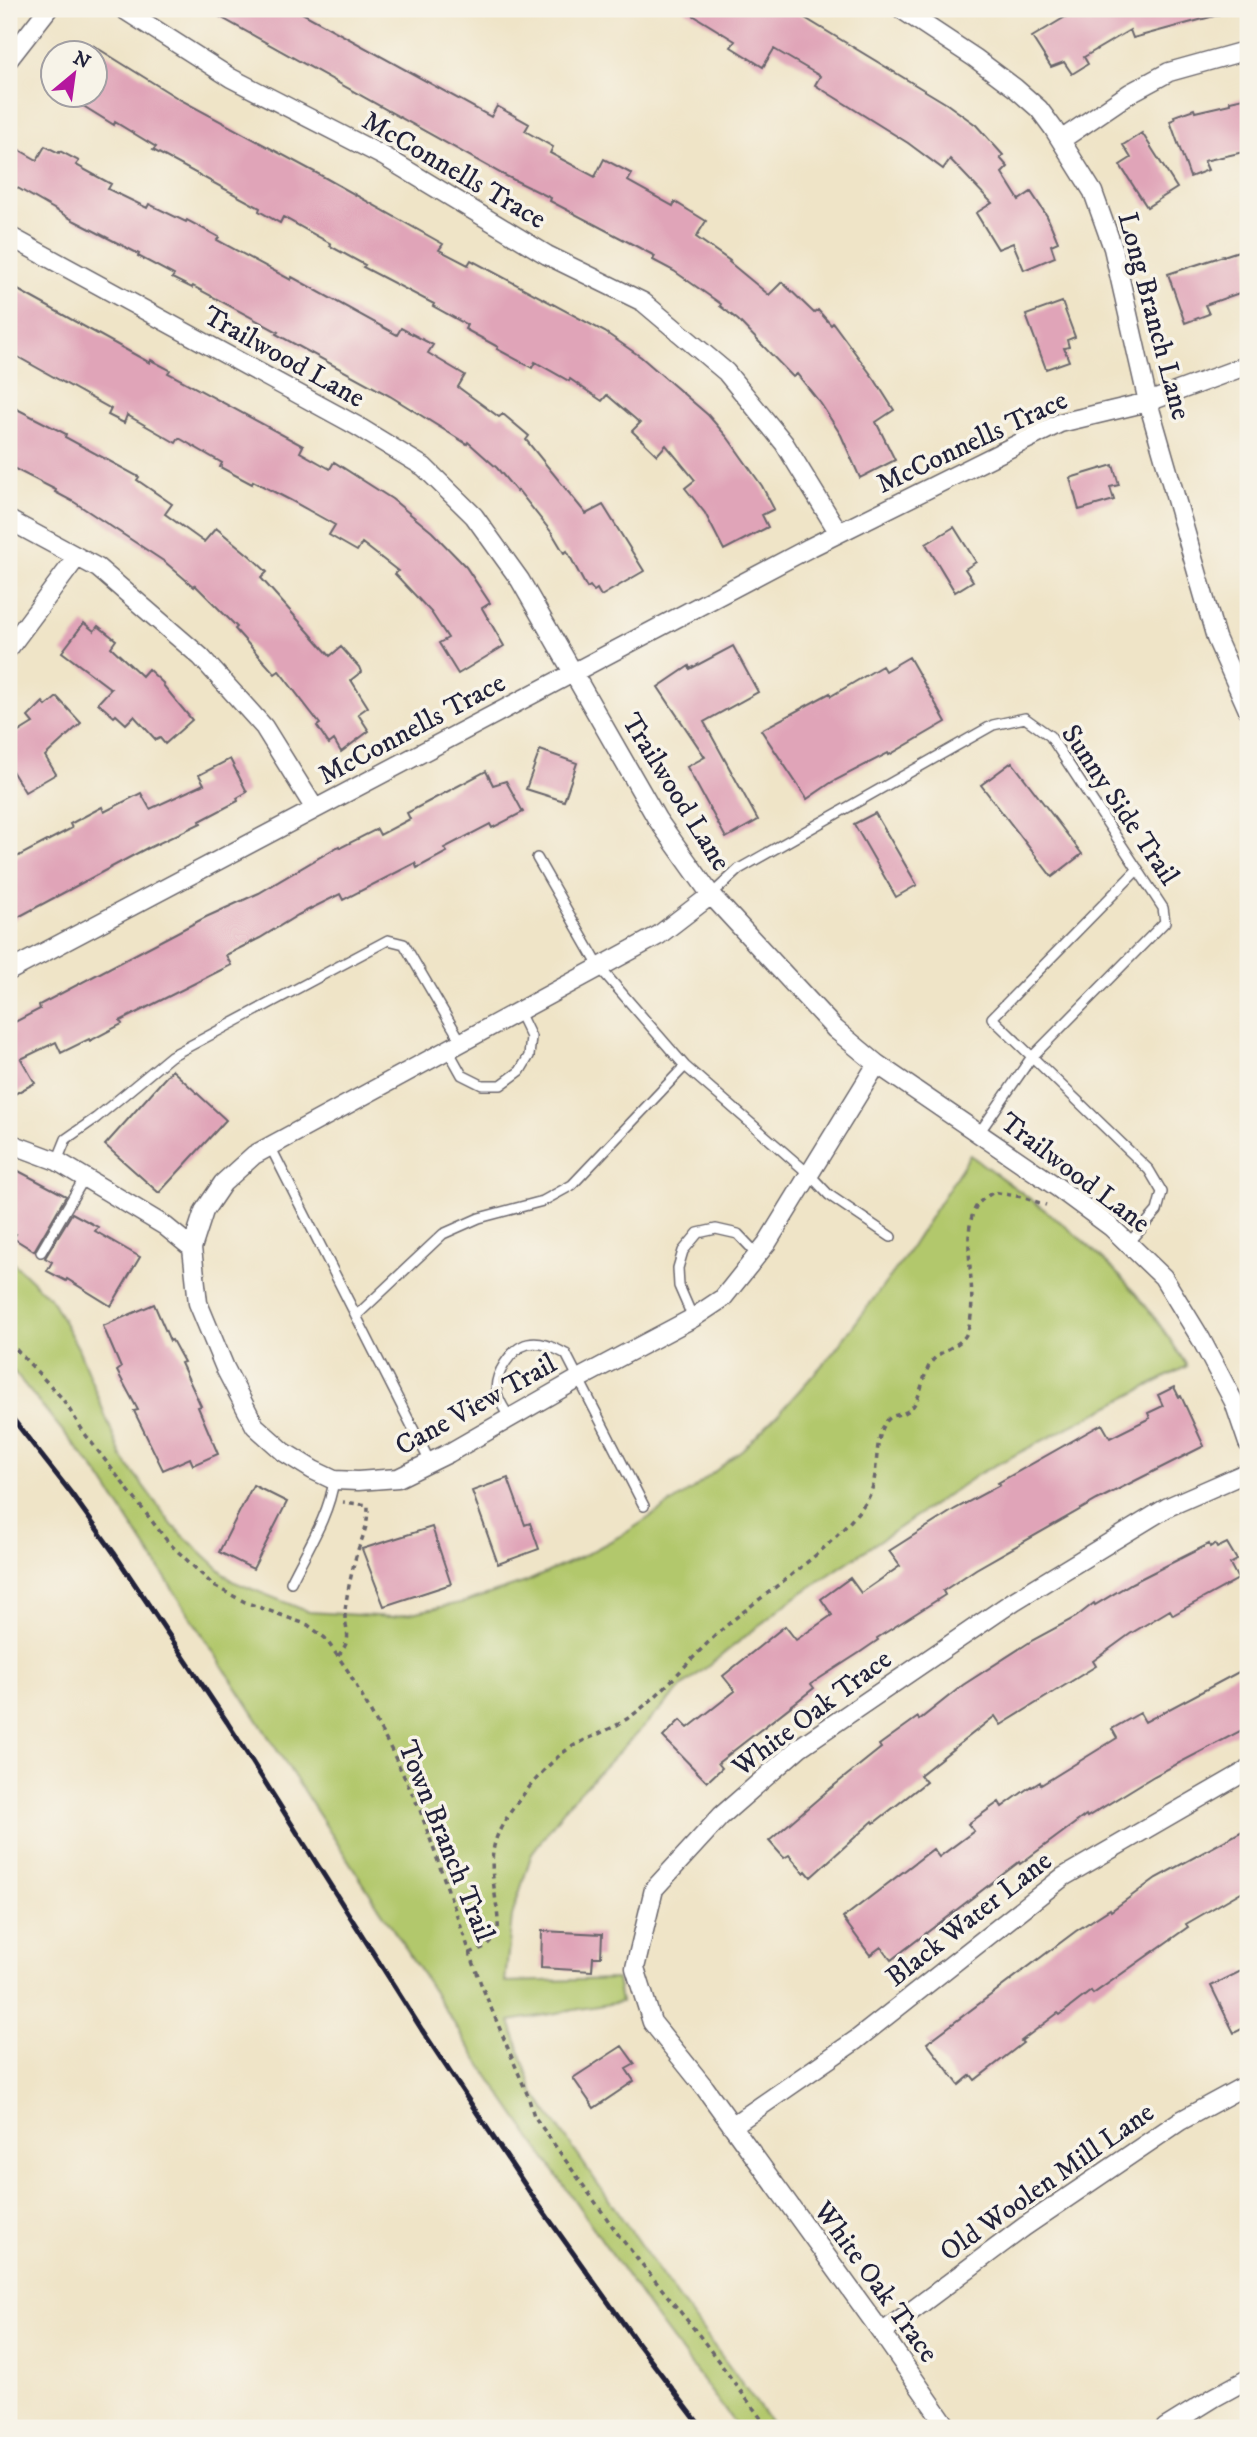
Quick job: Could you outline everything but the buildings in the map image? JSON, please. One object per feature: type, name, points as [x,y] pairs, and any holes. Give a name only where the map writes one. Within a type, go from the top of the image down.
[{"type":"street","points":[[9,59],[48,9]]},
{"type":"street","name":"McConnells Trace","points":[[123,9],[231,78],[385,157],[547,255],[643,302],[726,372],[784,443],[839,533]]},
{"type":"street","name":"Long Branch Lane","points":[[901,9],[975,58],[1039,109],[1093,192],[1114,248],[1148,402],[1216,638],[1248,710]]},
{"type":"street","points":[[1061,140],[1129,93],[1169,72],[1248,50]]},
{"type":"street","name":"Trailwood Lane","points":[[9,236],[357,426],[424,467],[474,516],[520,580],[657,819],[711,895],[835,1029],[877,1064],[1111,1227],[1163,1277],[1201,1339],[1234,1402],[1248,1443]]},
{"type":"street","name":"McConnells Trace","points":[[9,971],[839,533],[1060,423],[1148,402],[1248,365]]},
{"type":"street","points":[[9,520],[98,569],[201,657],[264,727],[315,809]]},
{"type":"street","points":[[9,648],[76,557]]},
{"type":"street","name":"Cane View Trail","points":[[711,895],[659,935],[254,1155],[223,1183],[204,1211],[192,1248],[198,1303],[225,1368],[255,1426],[284,1452],[334,1480],[398,1478],[693,1318],[723,1298],[767,1243],[877,1064]]},
{"type":"street","points":[[9,1143],[57,1161],[85,1177],[165,1226],[192,1248]]},
{"type":"street","name":"White Oak Trace","points":[[948,2428],[732,2126],[652,2022],[635,1968],[654,1889],[721,1816],[800,1747],[1014,1601],[1167,1507],[1248,1472]]},
{"type":"street","name":"Black Water Lane","points":[[732,2126],[866,2032],[1063,1877],[1248,1770]]},
{"type":"street","name":"Old Woolen Mill Lane","points":[[882,2333],[1024,2227],[1180,2121],[1248,2084]]},
{"type":"street","points":[[1165,2428],[1215,2396],[1248,2379]]},
{"type":"lane","name":"Sunny Side Trail","points":[[711,895],[739,869],[993,725],[1025,718],[1050,736],[1163,908],[1165,922],[1031,1058],[979,1133]]},
{"type":"lane","points":[[537,858],[600,968],[685,1066],[809,1174],[829,1195],[891,1237]]},
{"type":"lane","points":[[1128,1244],[1157,1211],[1162,1192],[1149,1170],[992,1018],[1138,869]]},
{"type":"lane","points":[[57,1161],[66,1139],[96,1118],[171,1056],[388,940],[404,944],[455,1046],[462,1075],[482,1085],[501,1085],[520,1071],[529,1056],[531,1037],[519,1012]]},
{"type":"lane","points":[[356,1316],[443,1234],[479,1218],[543,1201],[572,1185],[685,1066]]},
{"type":"lane","points":[[270,1146],[430,1462]]},
{"type":"lane","points":[[41,1252],[85,1177]]},
{"type":"lane","points":[[693,1318],[679,1286],[678,1268],[683,1251],[698,1233],[716,1229],[738,1234],[758,1255]]},
{"type":"lane","points":[[510,1419],[497,1392],[499,1374],[508,1359],[527,1344],[545,1344],[566,1354],[644,1506]]},
{"type":"lane","points":[[291,1582],[329,1502],[334,1480]]},
{"type":"path","points":[[470,1953],[485,1947],[498,1933],[492,1852],[498,1833],[535,1782],[572,1746],[612,1729],[637,1712],[724,1627],[841,1533],[867,1500],[877,1466],[880,1436],[886,1421],[914,1407],[922,1378],[933,1359],[962,1342],[968,1334],[973,1286],[969,1222],[978,1203],[993,1192],[1022,1197],[1055,1208],[1064,1193]]},
{"type":"path","name":"Town Branch Trail","points":[[9,1342],[62,1398],[85,1434],[168,1542],[214,1586],[245,1602],[308,1625],[325,1638],[338,1656],[386,1739],[420,1810],[481,1984],[534,2116],[620,2237],[699,2335],[768,2428]]},
{"type":"path","points":[[329,1502],[368,1505],[365,1535],[358,1548],[345,1612],[348,1644],[338,1656]]},
{"type":"green space","points":[[970,1155],[1052,1215],[1110,1265],[1151,1313],[1187,1366],[980,1473],[790,1601],[683,1686],[570,1802],[532,1853],[512,1916],[505,1982],[617,1979],[621,2002],[510,2021],[533,2091],[665,2280],[775,2428],[738,2428],[656,2318],[488,2076],[99,1475],[9,1366],[9,1259],[51,1299],[78,1348],[122,1457],[173,1526],[232,1581],[309,1612],[392,1617],[465,1602],[526,1582],[624,1534],[693,1489],[744,1448],[832,1354],[902,1261]]},
{"type":"railway","points":[[9,1414],[114,1553],[227,1722],[422,2030],[531,2194],[702,2428]]}]
